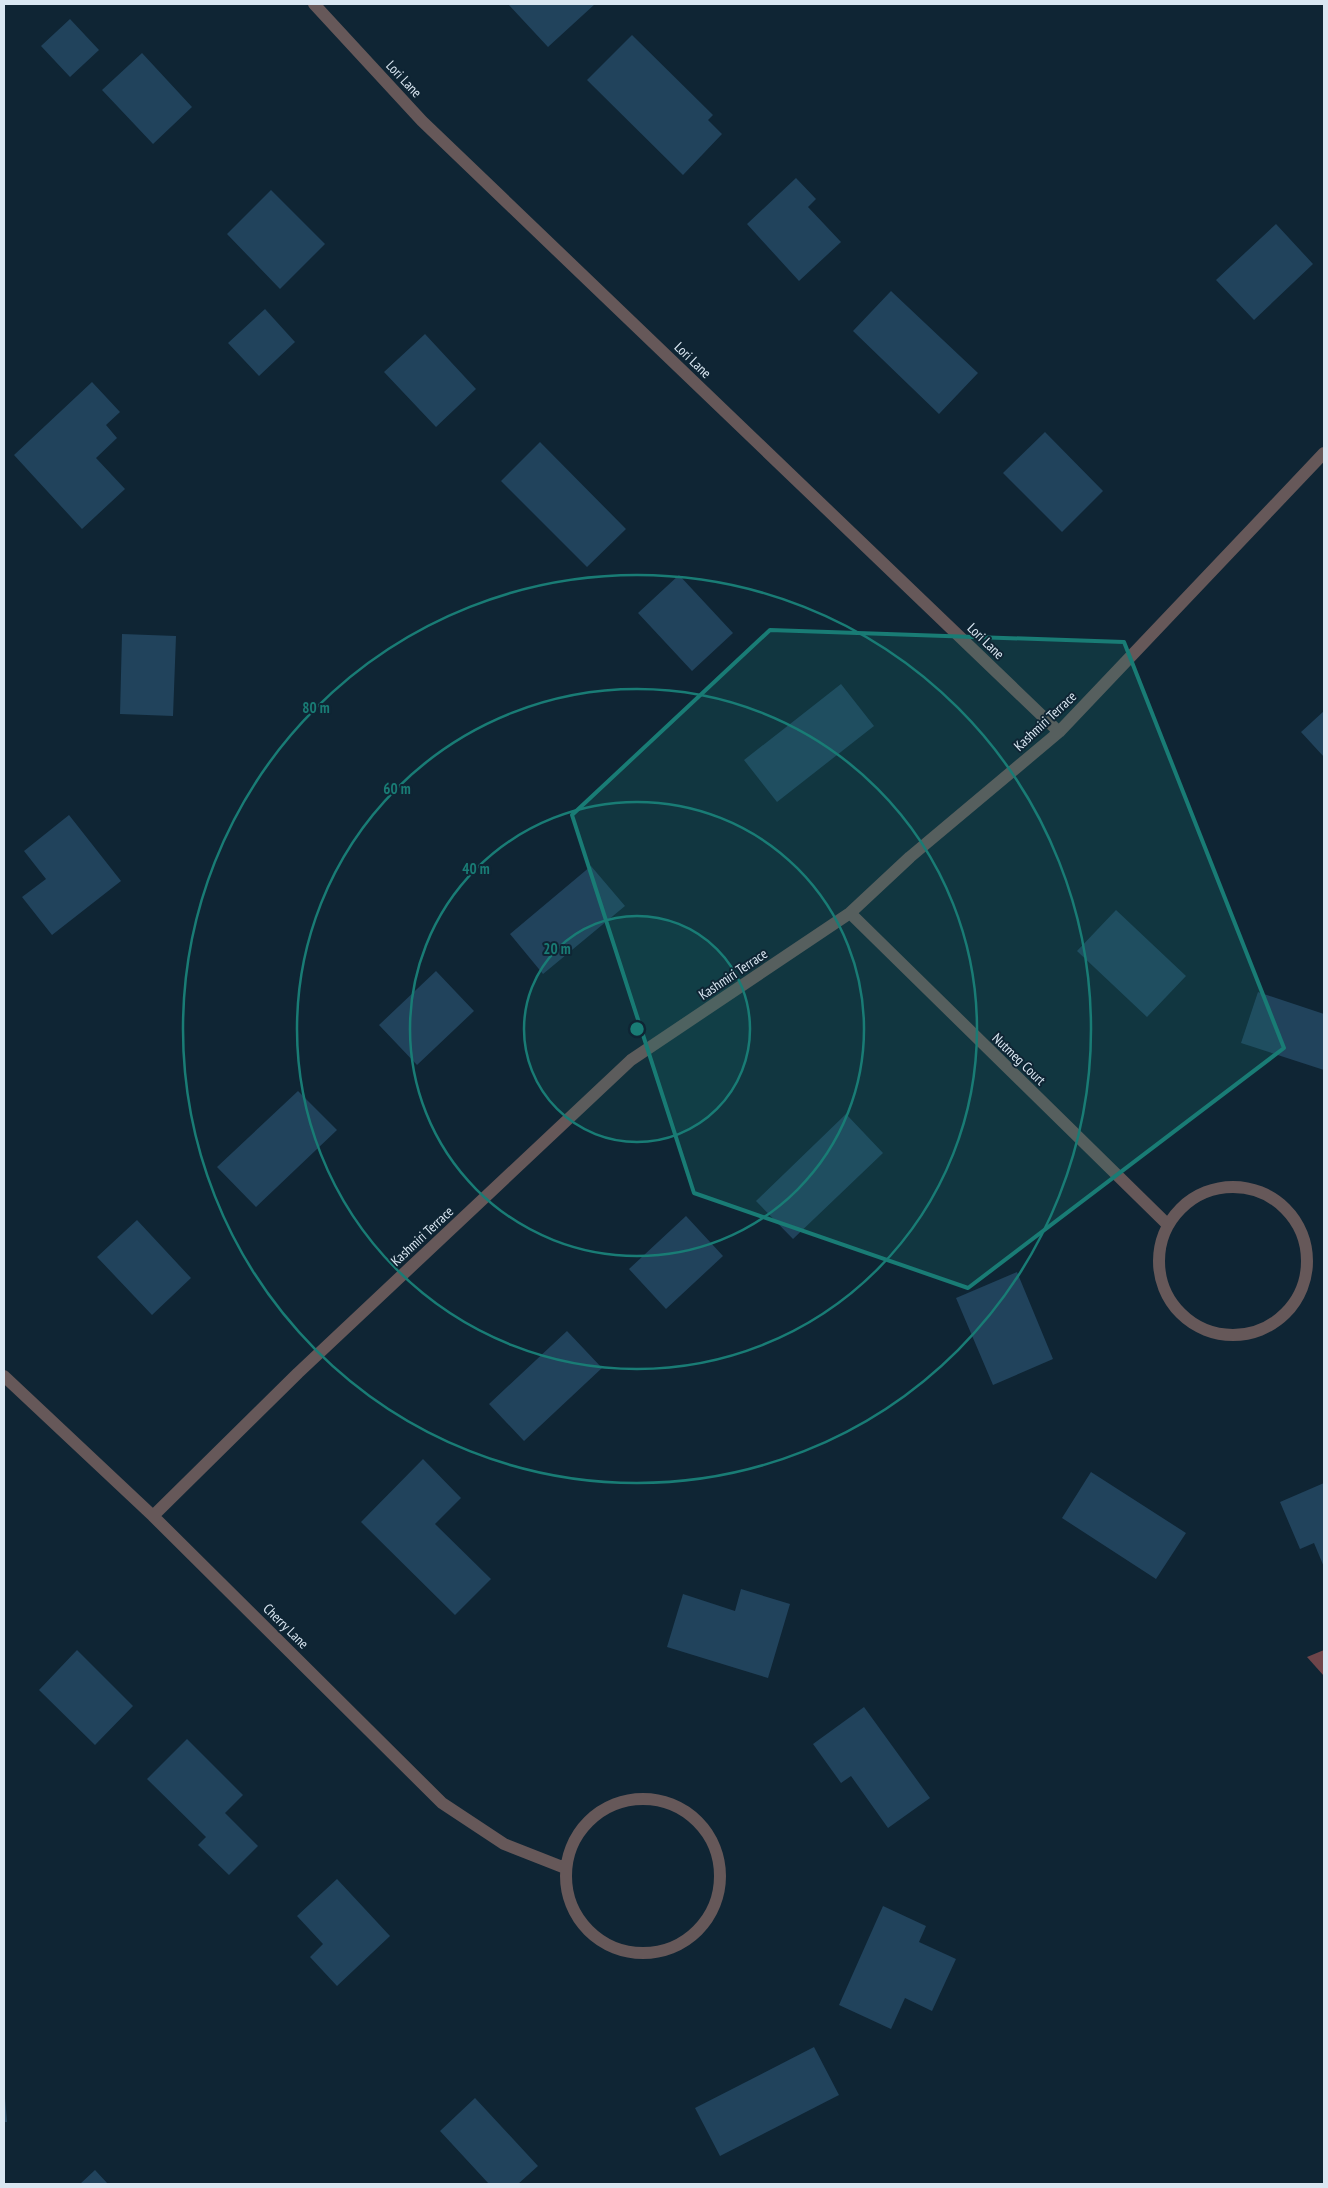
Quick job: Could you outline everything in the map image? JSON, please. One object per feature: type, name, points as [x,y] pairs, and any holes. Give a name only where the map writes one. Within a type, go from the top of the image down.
[{"type":"street","name":"Lori Lane","points":[[314,4],[422,121],[1059,732]]},
{"type":"street","name":"Kashmiri Terrace","points":[[154,1516],[298,1373],[631,1060],[850,913],[910,857],[1059,732],[1324,453]]},
{"type":"street","name":"Nutmeg Court","points":[[850,913],[1168,1225]]},
{"type":"street","points":[[1223,1187],[1246,1188],[1268,1195],[1286,1209],[1300,1228],[1307,1249],[1307,1273],[1300,1295],[1287,1314],[1268,1328],[1245,1335],[1222,1334],[1199,1327],[1180,1313],[1166,1294],[1160,1271],[1160,1248],[1168,1225],[1182,1207],[1201,1194],[1223,1187]]},
{"type":"street","name":"Cherry Lane","points":[[4,1376],[154,1516],[442,1803],[504,1844],[565,1868]]},
{"type":"street","points":[[641,1798],[672,1803],[698,1821],[717,1852],[721,1873],[717,1902],[706,1922],[682,1944],[671,1949],[644,1954],[609,1946],[586,1928],[567,1894],[565,1868],[577,1834],[601,1809],[641,1798]]},
{"type":"highlighted area","points":[[770,630],[1124,642],[1284,1048],[968,1288],[694,1193],[572,815]]},
{"type":"shaded area","points":[[1324,1650],[1324,1676],[1307,1657]]},
{"type":"building","points":[[508,4],[595,4],[548,47]]},
{"type":"building","points":[[70,19],[99,50],[70,77],[41,46]]},
{"type":"building","points":[[632,35],[713,115],[708,120],[722,134],[683,175],[587,80]]},
{"type":"building","points":[[142,53],[192,107],[153,144],[102,90]]},
{"type":"building","points":[[796,178],[816,199],[808,207],[841,242],[799,281],[747,224]]},
{"type":"building","points":[[271,190],[325,244],[280,289],[227,234]]},
{"type":"building","points":[[1276,224],[1313,264],[1254,320],[1216,280]]},
{"type":"building","points":[[891,291],[978,373],[939,414],[853,331]]},
{"type":"building","points":[[265,309],[295,342],[259,376],[228,343]]},
{"type":"building","points":[[425,334],[476,389],[436,427],[384,372]]},
{"type":"building","points":[[92,382],[120,412],[106,425],[117,438],[96,458],[125,489],[82,529],[14,455]]},
{"type":"building","points":[[1045,432],[1103,491],[1062,532],[1003,473]]},
{"type":"building","points":[[540,442],[626,529],[587,567],[501,481]]},
{"type":"building","points":[[679,575],[733,633],[692,671],[638,613]]},
{"type":"building","points":[[122,634],[176,636],[173,716],[120,714]]},
{"type":"building","points":[[841,684],[874,726],[777,802],[744,760]]},
{"type":"building","points":[[1324,711],[1324,757],[1301,732]]},
{"type":"building","points":[[69,815],[121,881],[52,935],[22,897],[46,879],[24,851]]},
{"type":"building","points":[[591,866],[625,906],[543,974],[510,934]]},
{"type":"building","points":[[1116,910],[1186,976],[1147,1017],[1077,951]]},
{"type":"building","points":[[436,971],[474,1011],[417,1065],[379,1025]]},
{"type":"building","points":[[1258,992],[1324,1014],[1324,1070],[1241,1043]]},
{"type":"building","points":[[298,1091],[337,1130],[256,1207],[217,1167]]},
{"type":"building","points":[[846,1114],[883,1153],[793,1239],[756,1201]]},
{"type":"building","points":[[686,1216],[723,1256],[666,1309],[629,1269]]},
{"type":"building","points":[[137,1220],[191,1278],[152,1315],[97,1257]]},
{"type":"building","points":[[1017,1272],[1053,1359],[993,1385],[956,1298]]},
{"type":"building","points":[[567,1331],[602,1368],[524,1441],[489,1404]]},
{"type":"building","points":[[423,1459],[461,1498],[435,1524],[491,1579],[455,1615],[361,1522]]},
{"type":"building","points":[[1091,1472],[1186,1533],[1156,1579],[1062,1518]]},
{"type":"building","points":[[1324,1483],[1324,1567],[1314,1543],[1300,1549],[1280,1502]]},
{"type":"building","points":[[741,1589],[790,1604],[768,1678],[667,1647],[683,1594],[735,1611]]},
{"type":"building","points":[[77,1650],[133,1706],[95,1745],[39,1690]]},
{"type":"building","points":[[864,1707],[930,1798],[888,1828],[851,1776],[841,1783],[813,1744]]},
{"type":"building","points":[[187,1739],[243,1795],[225,1813],[258,1846],[229,1875],[198,1845],[206,1837],[147,1779]]},
{"type":"building","points":[[337,1879],[390,1936],[337,1986],[310,1957],[323,1944],[297,1916]]},
{"type":"building","points":[[883,1906],[926,1926],[919,1942],[956,1959],[932,2011],[905,1998],[891,2029],[839,2005]]},
{"type":"building","points":[[814,2047],[839,2095],[720,2156],[695,2108]]},
{"type":"building","points":[[5,2098],[7,2122],[4,2122]]},
{"type":"building","points":[[475,2098],[538,2166],[518,2184],[489,2184],[440,2131]]},
{"type":"building","points":[[95,2170],[108,2184],[80,2184]]}]
